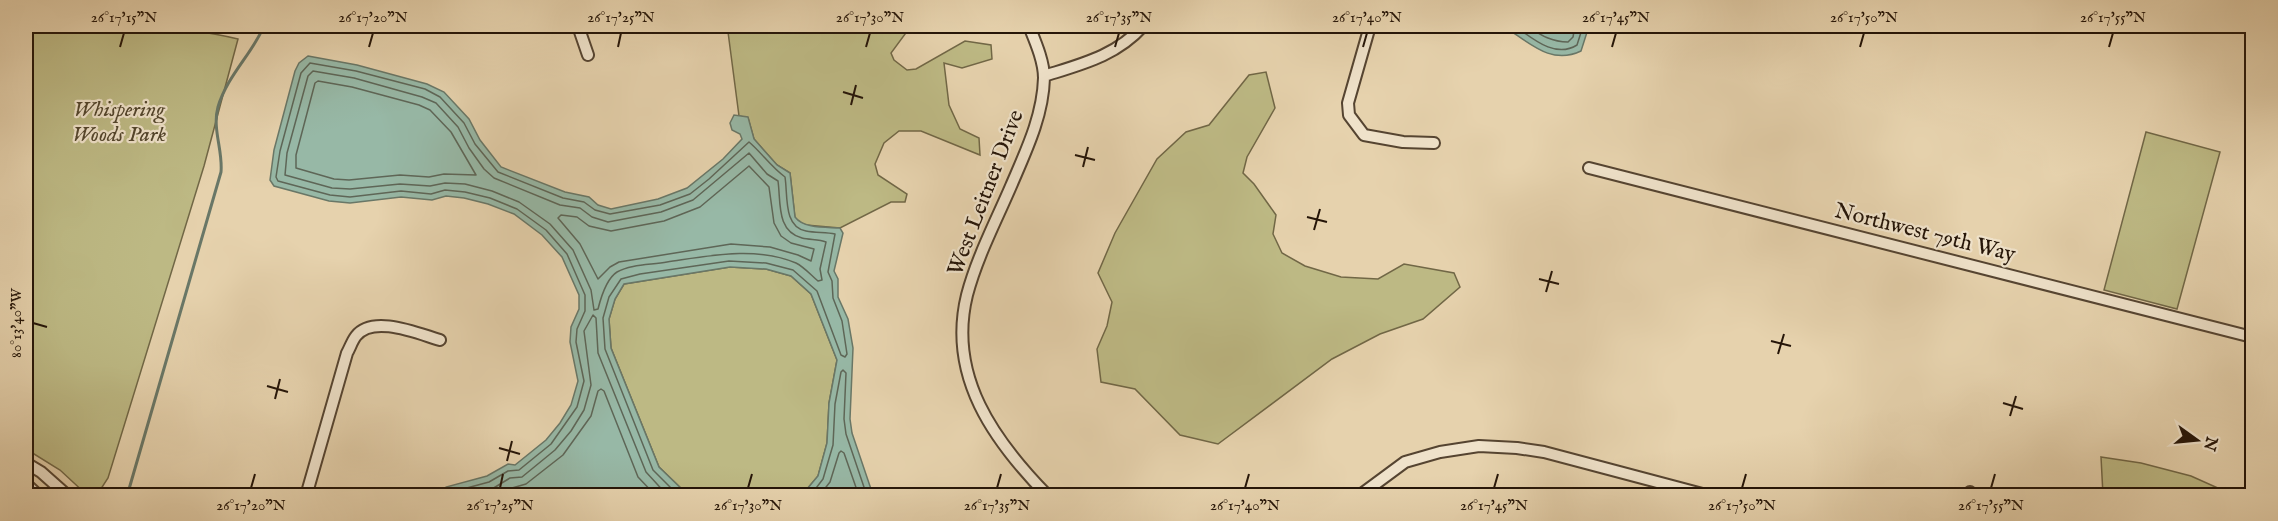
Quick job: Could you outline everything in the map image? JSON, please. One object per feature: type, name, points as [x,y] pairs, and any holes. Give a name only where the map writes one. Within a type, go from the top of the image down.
[{"type":"street","points":[[578,26],[588,55]]},
{"type":"street","name":"West Leitner Drive","points":[[1029,26],[1044,76],[1040,113],[1026,151],[977,263],[967,296],[963,328],[969,376],[988,423],[1024,472],[1048,495]]},
{"type":"street","points":[[1044,76],[1094,60],[1124,45],[1143,26]]},
{"type":"street","points":[[1370,26],[1348,103],[1349,115],[1364,135],[1403,142],[1434,143]]},
{"type":"street","name":"Northwest 79th Way","points":[[1589,168],[2253,337]]},
{"type":"street","points":[[306,495],[347,353],[356,335],[374,327],[390,326],[440,340]]},
{"type":"street","points":[[1359,495],[1405,462],[1440,452],[1479,446],[1544,452],[1710,495]]},
{"type":"street","points":[[26,463],[41,472],[68,495]]},
{"type":"street","points":[[26,484],[39,495]]},
{"type":"green space","name":"Whispering Woods Park","points":[[106,25],[159,28],[238,39],[204,166],[108,478],[97,495],[87,495],[60,470],[26,449],[26,26]]},
{"type":"green space","points":[[717,26],[911,26],[891,53],[894,60],[907,70],[916,69],[965,41],[991,45],[992,59],[962,68],[944,63],[949,105],[960,129],[979,138],[980,155],[921,131],[899,131],[884,143],[875,164],[878,175],[907,194],[905,202],[891,202],[840,228],[806,225],[799,222],[795,218],[790,173],[777,165],[754,139],[748,118],[739,116],[728,32]]},
{"type":"green space","points":[[1266,72],[1275,108],[1247,157],[1243,173],[1254,184],[1276,215],[1273,234],[1282,253],[1305,266],[1341,277],[1378,279],[1404,264],[1454,273],[1460,287],[1423,319],[1380,334],[1332,359],[1218,444],[1180,435],[1135,389],[1101,382],[1097,349],[1107,326],[1112,302],[1098,273],[1115,233],[1157,159],[1186,132],[1209,125],[1249,75]]},
{"type":"green space","points":[[2146,132],[2220,152],[2177,309],[2104,290]]},
{"type":"green space","points":[[730,267],[766,269],[791,276],[811,294],[837,360],[829,403],[827,443],[818,476],[802,495],[688,495],[659,467],[611,348],[609,319],[615,299],[624,284]]},
{"type":"green space","points":[[2101,457],[2141,463],[2191,476],[2229,495],[2103,495]]},
{"type":"water","points":[[1503,26],[1589,26],[1581,51],[1559,56],[1540,50]]},
{"type":"water","points":[[308,56],[357,65],[427,84],[444,92],[469,119],[480,140],[501,167],[565,192],[589,197],[598,205],[611,209],[658,199],[687,188],[723,159],[742,139],[740,134],[732,130],[730,123],[734,115],[748,117],[754,139],[777,165],[790,173],[795,217],[804,224],[840,228],[843,233],[834,271],[838,279],[838,297],[848,319],[853,348],[850,419],[852,433],[873,495],[802,495],[818,476],[827,443],[829,403],[837,360],[811,294],[791,276],[766,269],[730,267],[624,284],[615,299],[609,319],[611,348],[659,467],[688,495],[443,495],[446,487],[487,476],[508,464],[515,465],[546,440],[560,423],[571,405],[578,381],[570,342],[571,327],[579,309],[579,295],[562,257],[542,235],[514,214],[488,204],[446,196],[432,200],[401,197],[350,203],[329,201],[274,186],[270,180],[274,150],[295,71],[299,63]]},
{"type":"waterway","points":[[127,496],[221,172],[216,123],[218,107],[227,85],[264,26]]}]
